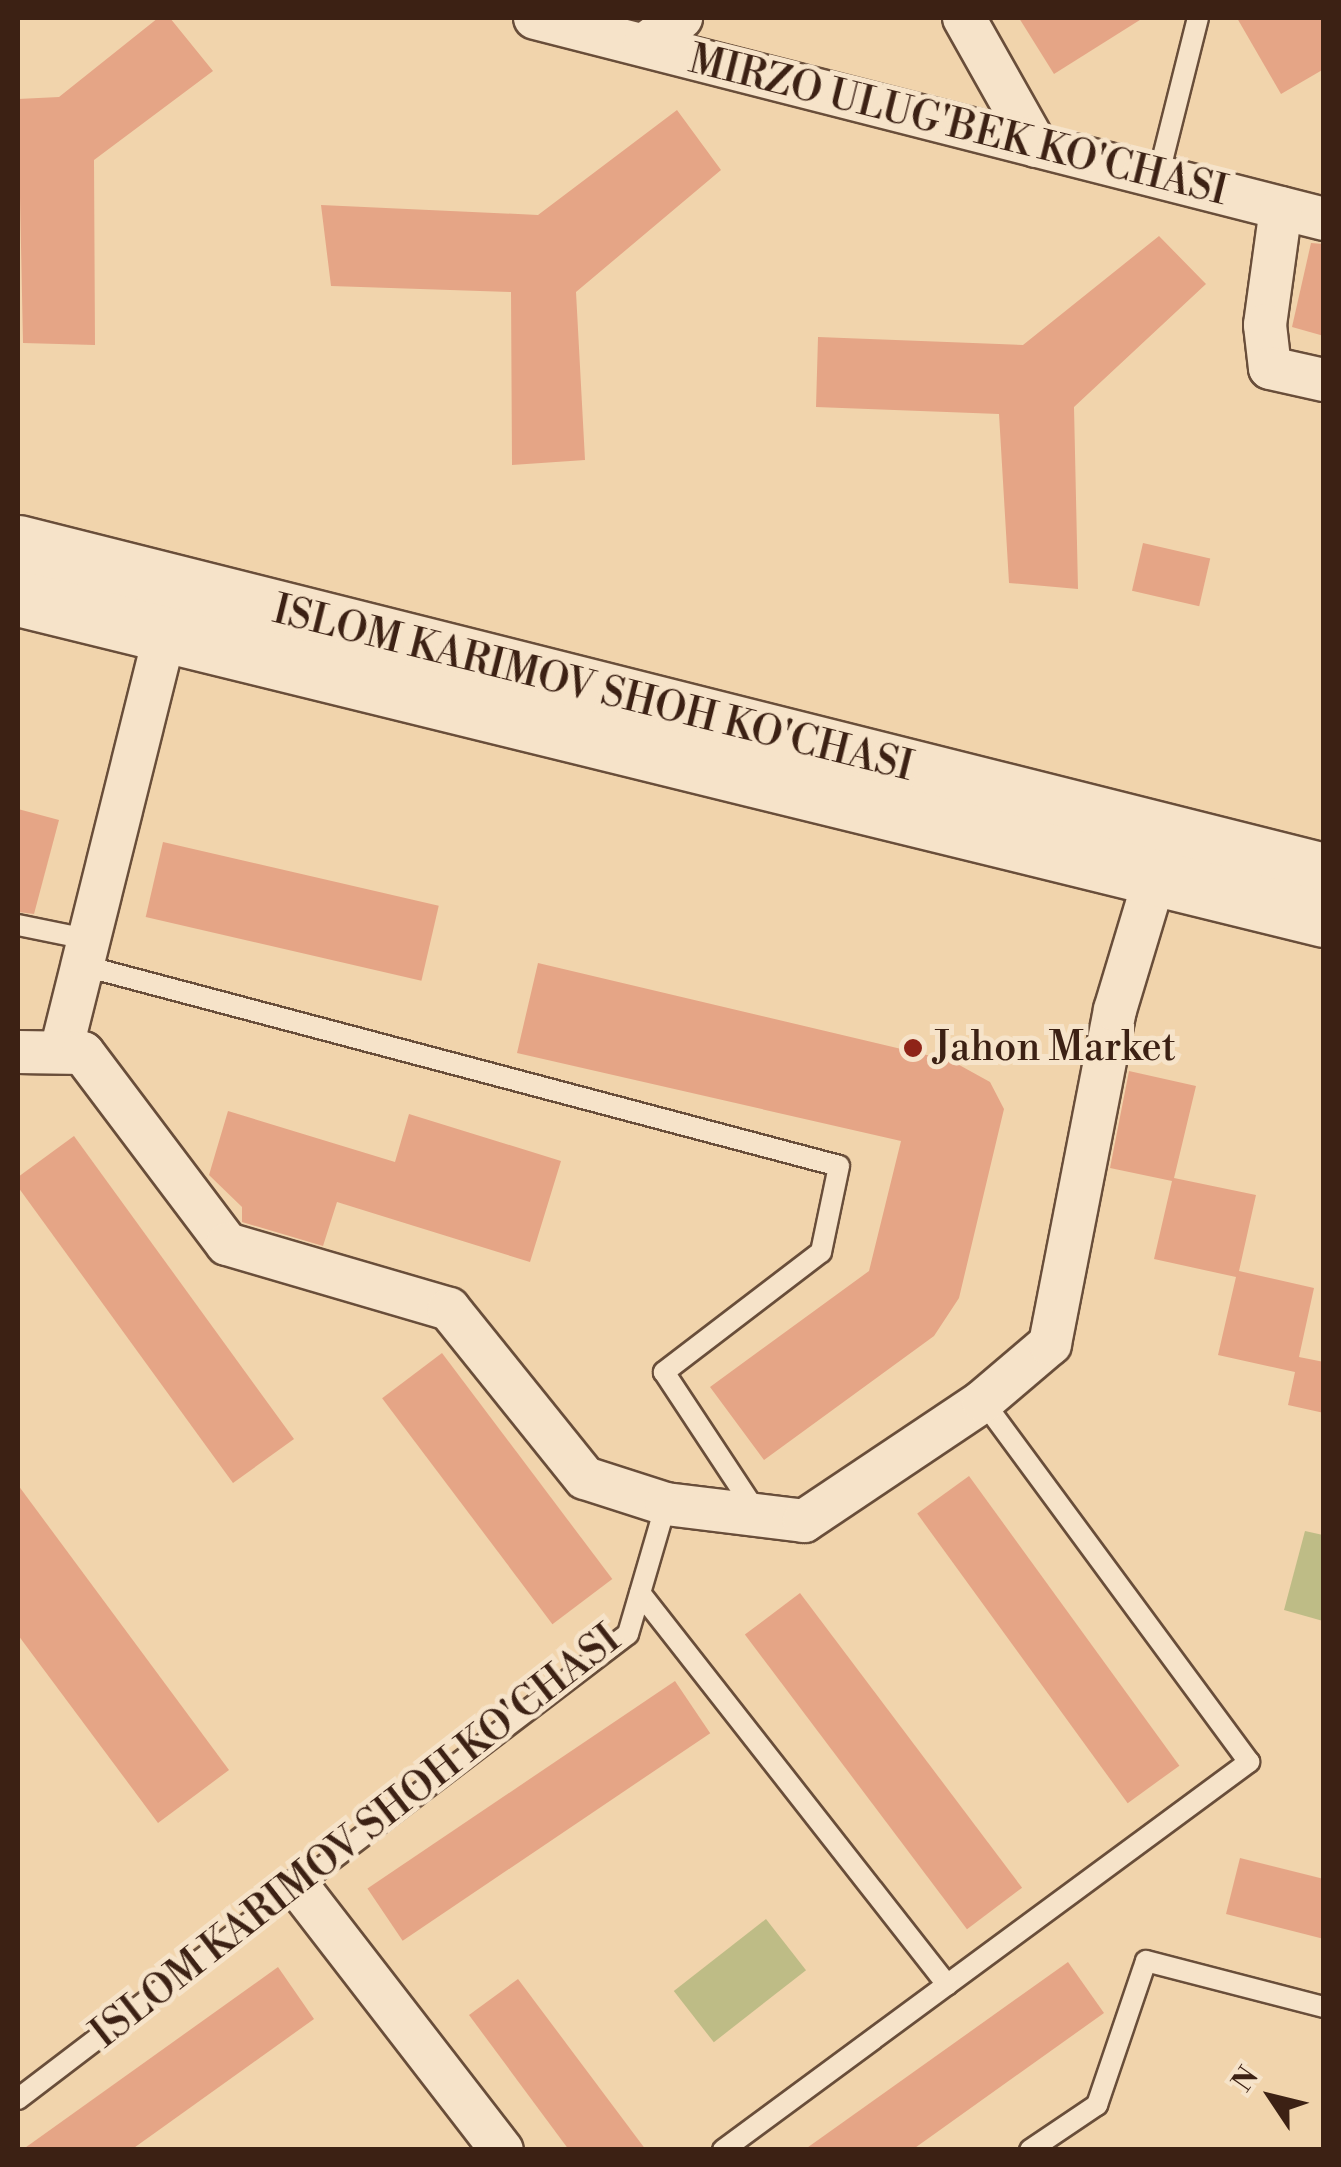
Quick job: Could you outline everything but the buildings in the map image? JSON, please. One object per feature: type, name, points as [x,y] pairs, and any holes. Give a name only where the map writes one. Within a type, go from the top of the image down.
[{"type":"main road","name":"ISLOM KARIMOV SHOH KO'CHASI","points":[[18,544],[171,610]]},
{"type":"main road","name":"ISLOM KARIMOV SHOH KO'CHASI","points":[[18,598],[171,610],[1162,855],[1324,919]]},
{"type":"main road","name":"ISLOM KARIMOV SHOH KO'CHASI","points":[[1162,855],[1324,871]]},
{"type":"street","name":"MIRZO ULUG'BEK KO'CHASI","points":[[535,18],[1324,219]]},
{"type":"street","points":[[644,45],[681,18]]},
{"type":"street","points":[[964,18],[1036,146]]},
{"type":"street","points":[[1281,208],[1265,325],[1270,368],[1324,380]]},
{"type":"street","points":[[61,1051],[171,610]]},
{"type":"street","points":[[18,1052],[83,1053],[227,1244],[448,1309],[585,1478],[666,1504],[804,1521],[983,1401],[1050,1344],[1115,1010],[1162,855]]},
{"type":"street","points":[[300,1890],[502,2150]]},
{"type":"lane","points":[[1158,177],[1198,18]]},
{"type":"lane","points":[[18,925],[84,952],[839,1166],[821,1252],[664,1372],[758,1515]]},
{"type":"lane","points":[[724,2150],[1249,1762],[983,1401]]},
{"type":"lane","name":"ISLOM KARIMOV SHOH KO'CHASI","points":[[18,2098],[300,1890],[628,1634],[666,1504]]},
{"type":"lane","points":[[640,1593],[947,1984]]},
{"type":"lane","points":[[1030,2150],[1097,2104],[1146,1961],[1324,2007]]},
{"type":"shaded area","points":[[1305,1531],[1323,1535],[1323,1621],[1284,1610]]},
{"type":"shaded area","points":[[766,1919],[806,1970],[714,2042],[674,1991]]},
{"type":"place","name":"Jahon Market","points":[[913,1048]]}]
